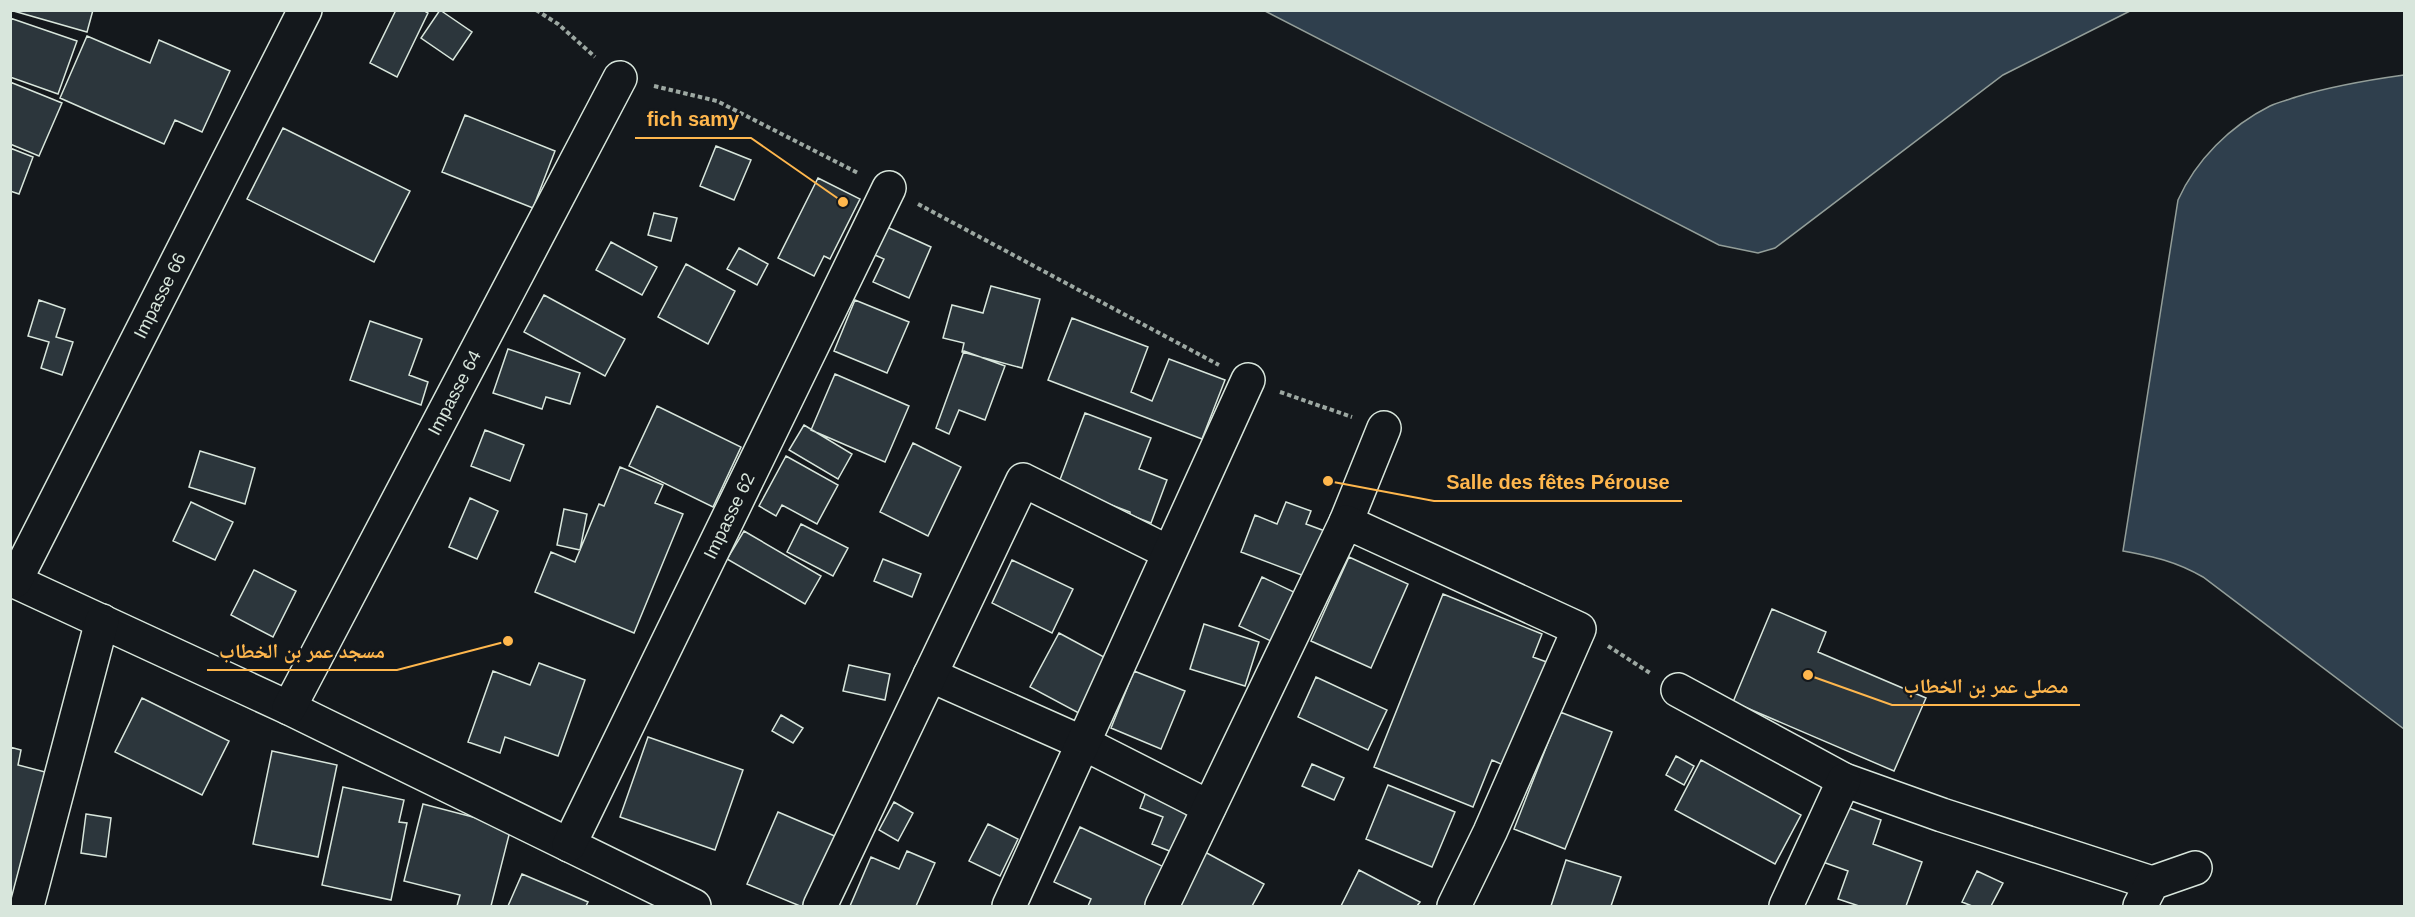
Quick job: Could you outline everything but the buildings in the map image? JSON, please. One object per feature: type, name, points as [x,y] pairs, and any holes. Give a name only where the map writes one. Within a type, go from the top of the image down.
[{"type":"street","name":"Impasse 66","points":[[13,580],[305,10]]},
{"type":"street","name":"Impasse 64","points":[[290,708],[620,78]]},
{"type":"street","name":"Impasse 62","points":[[569,845],[889,188]]},
{"type":"street","points":[[1009,906],[1168,552],[1248,381]]},
{"type":"street","points":[[1162,906],[1346,522],[1384,428]]},
{"type":"street","points":[[820,906],[1023,480],[1168,552]]},
{"type":"street","points":[[1346,522],[1579,628],[1454,906]]},
{"type":"street","points":[[13,580],[290,708],[694,906]]},
{"type":"street","points":[[27,906],[102,621]]},
{"type":"street","points":[[930,675],[1083,743],[1209,807]]},
{"type":"street","points":[[1678,690],[1844,780],[1942,815],[2146,895],[2195,868]]},
{"type":"street","points":[[1786,906],[1844,780]]},
{"type":"path","points":[[536,10],[558,24],[620,78],[717,101],[889,188],[1248,381],[1384,428]]},
{"type":"path","points":[[1579,628],[1678,690]]},
{"type":"water","points":[[1265,11],[2130,11],[2003,75],[1775,248],[1758,253],[1719,245]]},
{"type":"water","points":[[2404,75],[2404,729],[2203,577],[2165,560],[2123,551],[2178,200],[2185,185],[2204,158],[2228,134],[2270,106],[2323,90]]},
{"type":"place","name":"fich samy","points":[[843,202]]},
{"type":"place","name":"Salle des fêtes Pérouse","points":[[1328,481]]},
{"type":"place","name":"مسجد عمر بن الخطاب","points":[[508,641]]},
{"type":"place","name":"مصلى عمر بن الخطاب","points":[[1808,675]]}]
